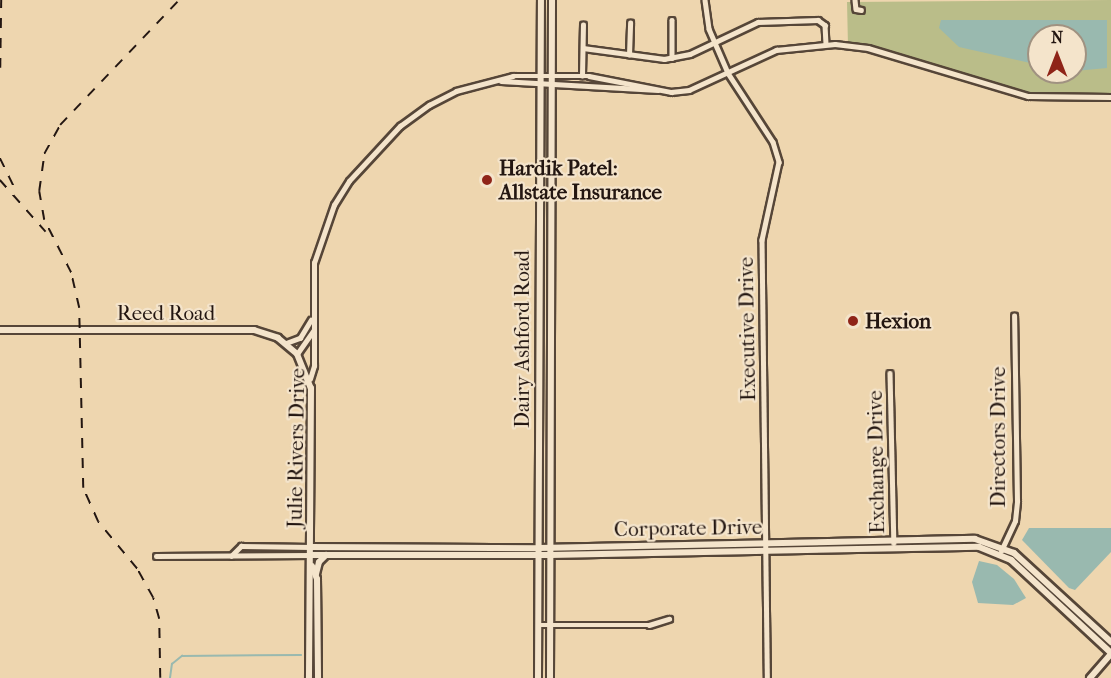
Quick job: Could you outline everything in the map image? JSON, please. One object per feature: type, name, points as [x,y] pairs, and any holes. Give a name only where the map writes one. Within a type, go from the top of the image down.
[{"type":"street","name":"Executive Drive","points":[[705,0],[714,40],[728,73],[772,142],[779,162],[762,240],[767,678]]},
{"type":"street","points":[[855,0],[856,9],[861,10]]},
{"type":"street","points":[[540,4],[552,4]]},
{"type":"street","name":"Dairy Ashford Road","points":[[538,678],[540,4]]},
{"type":"street","name":"Dairy Ashford Road","points":[[550,678],[552,4]]},
{"type":"street","points":[[672,20],[672,58]]},
{"type":"street","points":[[583,48],[629,55],[672,58],[690,54],[714,40],[758,22],[818,20],[825,25],[826,44]]},
{"type":"street","points":[[629,55],[630,23]]},
{"type":"street","points":[[582,76],[583,25]]},
{"type":"street","points":[[551,80],[615,87],[688,90],[776,50],[826,44],[868,48],[1028,96],[1111,97]]},
{"type":"street","name":"Julie Rivers Drive","points":[[309,676],[312,566],[310,379],[314,330],[311,320],[314,263],[323,230],[349,181],[400,126],[429,105],[456,91],[513,76],[551,80]]},
{"type":"street","points":[[551,80],[582,76],[616,80],[658,90]]},
{"type":"street","points":[[615,87],[616,80]]},
{"type":"street","points":[[540,176],[551,177]]},
{"type":"street","points":[[538,274],[551,274]]},
{"type":"street","name":"Directors Drive","points":[[1000,553],[1015,521],[1017,501],[1014,316]]},
{"type":"street","name":"Julie Rivers Drive","points":[[286,344],[300,338],[311,320]]},
{"type":"street","points":[[538,328],[551,328]]},
{"type":"street","name":"Reed Road","points":[[0,330],[254,330],[286,344],[297,354],[310,379]]},
{"type":"street","name":"Julie Rivers Drive","points":[[297,354],[314,330]]},
{"type":"street","name":"Exchange Drive","points":[[890,373],[894,549]]},
{"type":"street","name":"Corporate Drive","points":[[156,556],[428,555],[539,552],[550,548],[601,546],[975,539],[1004,546],[1111,642]]},
{"type":"street","name":"Corporate Drive","points":[[231,556],[241,546],[428,547],[539,552],[550,555],[601,555],[980,546],[1000,553],[1111,654]]},
{"type":"street","points":[[601,546],[601,555]]},
{"type":"street","points":[[288,547],[288,555]]},
{"type":"street","points":[[428,547],[428,555]]},
{"type":"street","points":[[316,575],[319,562],[326,555]]},
{"type":"street","name":"Julie Rivers Drive","points":[[312,566],[316,575],[318,677]]},
{"type":"street","points":[[538,625],[649,625],[669,619]]},
{"type":"street","points":[[1090,678],[1111,654]]},
{"type":"street","points":[[309,676],[318,677]]},
{"type":"green space","points":[[1111,0],[1111,97],[1028,96],[848,46],[847,2]]},
{"type":"water","points":[[941,20],[1107,20],[1107,68],[1087,70],[1087,24],[1027,24],[1027,62],[959,47],[939,28]]},
{"type":"water","points":[[1029,528],[1111,528],[1111,552],[1075,590],[1069,588],[1022,540]]},
{"type":"water","points":[[979,561],[997,565],[1014,579],[1026,598],[1013,605],[978,603],[972,582]]},
{"type":"waterway","points":[[170,678],[172,664],[182,656],[301,655]]},
{"type":"railway","points":[[0,68],[1,0]]},
{"type":"railway","points":[[160,678],[159,619],[153,598],[137,569],[98,522],[83,488],[79,308],[71,273],[44,220],[39,191],[44,154],[60,125],[179,0]]},
{"type":"railway","points":[[0,158],[15,189]]},
{"type":"railway","points":[[0,180],[46,232]]},
{"type":"place","name":"Hardik Patel: Allstate Insurance","points":[[487,180]]},
{"type":"place","name":"Hexion","points":[[853,321]]}]
